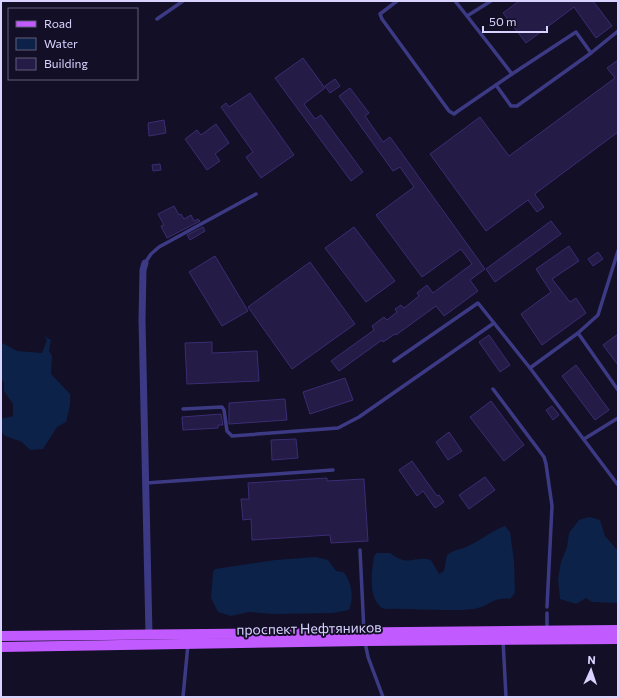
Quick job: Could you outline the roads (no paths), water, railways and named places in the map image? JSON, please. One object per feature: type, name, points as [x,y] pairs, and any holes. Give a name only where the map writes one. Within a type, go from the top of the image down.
[{"type":"main road","name":"проспект Нефтяников","points":[[1,636],[188,639],[618,630]]},
{"type":"main road","name":"проспект Нефтяников","points":[[364,636],[503,640],[618,639]]},
{"type":"main road","name":"проспект Нефтяников","points":[[1,647],[149,639]]},
{"type":"street","points":[[145,264],[143,270],[142,320],[149,639]]},
{"type":"lane","points":[[157,19],[182,1]]},
{"type":"lane","points":[[397,1],[380,14],[382,19],[449,111],[454,114],[576,32],[591,53]]},
{"type":"lane","points":[[455,1],[512,74]]},
{"type":"lane","points":[[467,16],[491,1]]},
{"type":"lane","points":[[496,85],[511,106],[517,106],[618,32]]},
{"type":"lane","points":[[145,264],[151,254],[159,247],[256,194]]},
{"type":"lane","points":[[530,368],[578,333],[598,315],[618,251]]},
{"type":"lane","points":[[394,361],[478,303],[530,368],[618,485]]},
{"type":"lane","points":[[183,409],[222,407],[224,410],[227,431],[232,436],[338,428],[359,417],[494,323]]},
{"type":"lane","points":[[578,333],[618,390]]},
{"type":"lane","points":[[493,388],[544,458],[546,464],[552,506],[547,607]]},
{"type":"lane","points":[[584,439],[618,418]]},
{"type":"lane","points":[[146,483],[333,470]]},
{"type":"lane","points":[[360,550],[364,636],[368,657],[383,697]]},
{"type":"lane","points":[[547,613],[547,631]]},
{"type":"lane","points":[[183,697],[188,639]]},
{"type":"lane","points":[[503,640],[506,697]]},
{"type":"water","points":[[44,336],[51,340],[49,351],[52,356],[51,374],[70,394],[70,405],[66,422],[57,427],[43,449],[30,450],[22,442],[5,436],[1,431],[1,419],[13,416],[13,404],[4,391],[4,383],[1,377],[1,346],[3,343],[17,351],[42,353],[47,340]]},
{"type":"water","points":[[590,517],[600,520],[605,536],[618,551],[618,603],[592,602],[586,598],[576,604],[560,599],[558,579],[561,562],[567,547],[569,533],[579,520]]},
{"type":"water","points":[[505,526],[510,532],[514,561],[515,593],[510,599],[504,598],[495,600],[473,609],[451,610],[384,609],[375,599],[372,577],[374,556],[377,553],[390,553],[402,560],[431,560],[439,574],[444,571],[447,555],[449,553],[471,545]]},
{"type":"water","points":[[316,557],[328,560],[336,571],[343,572],[346,576],[352,595],[349,610],[333,613],[274,614],[249,612],[231,616],[218,612],[211,598],[213,572],[215,569],[275,560]]}]
